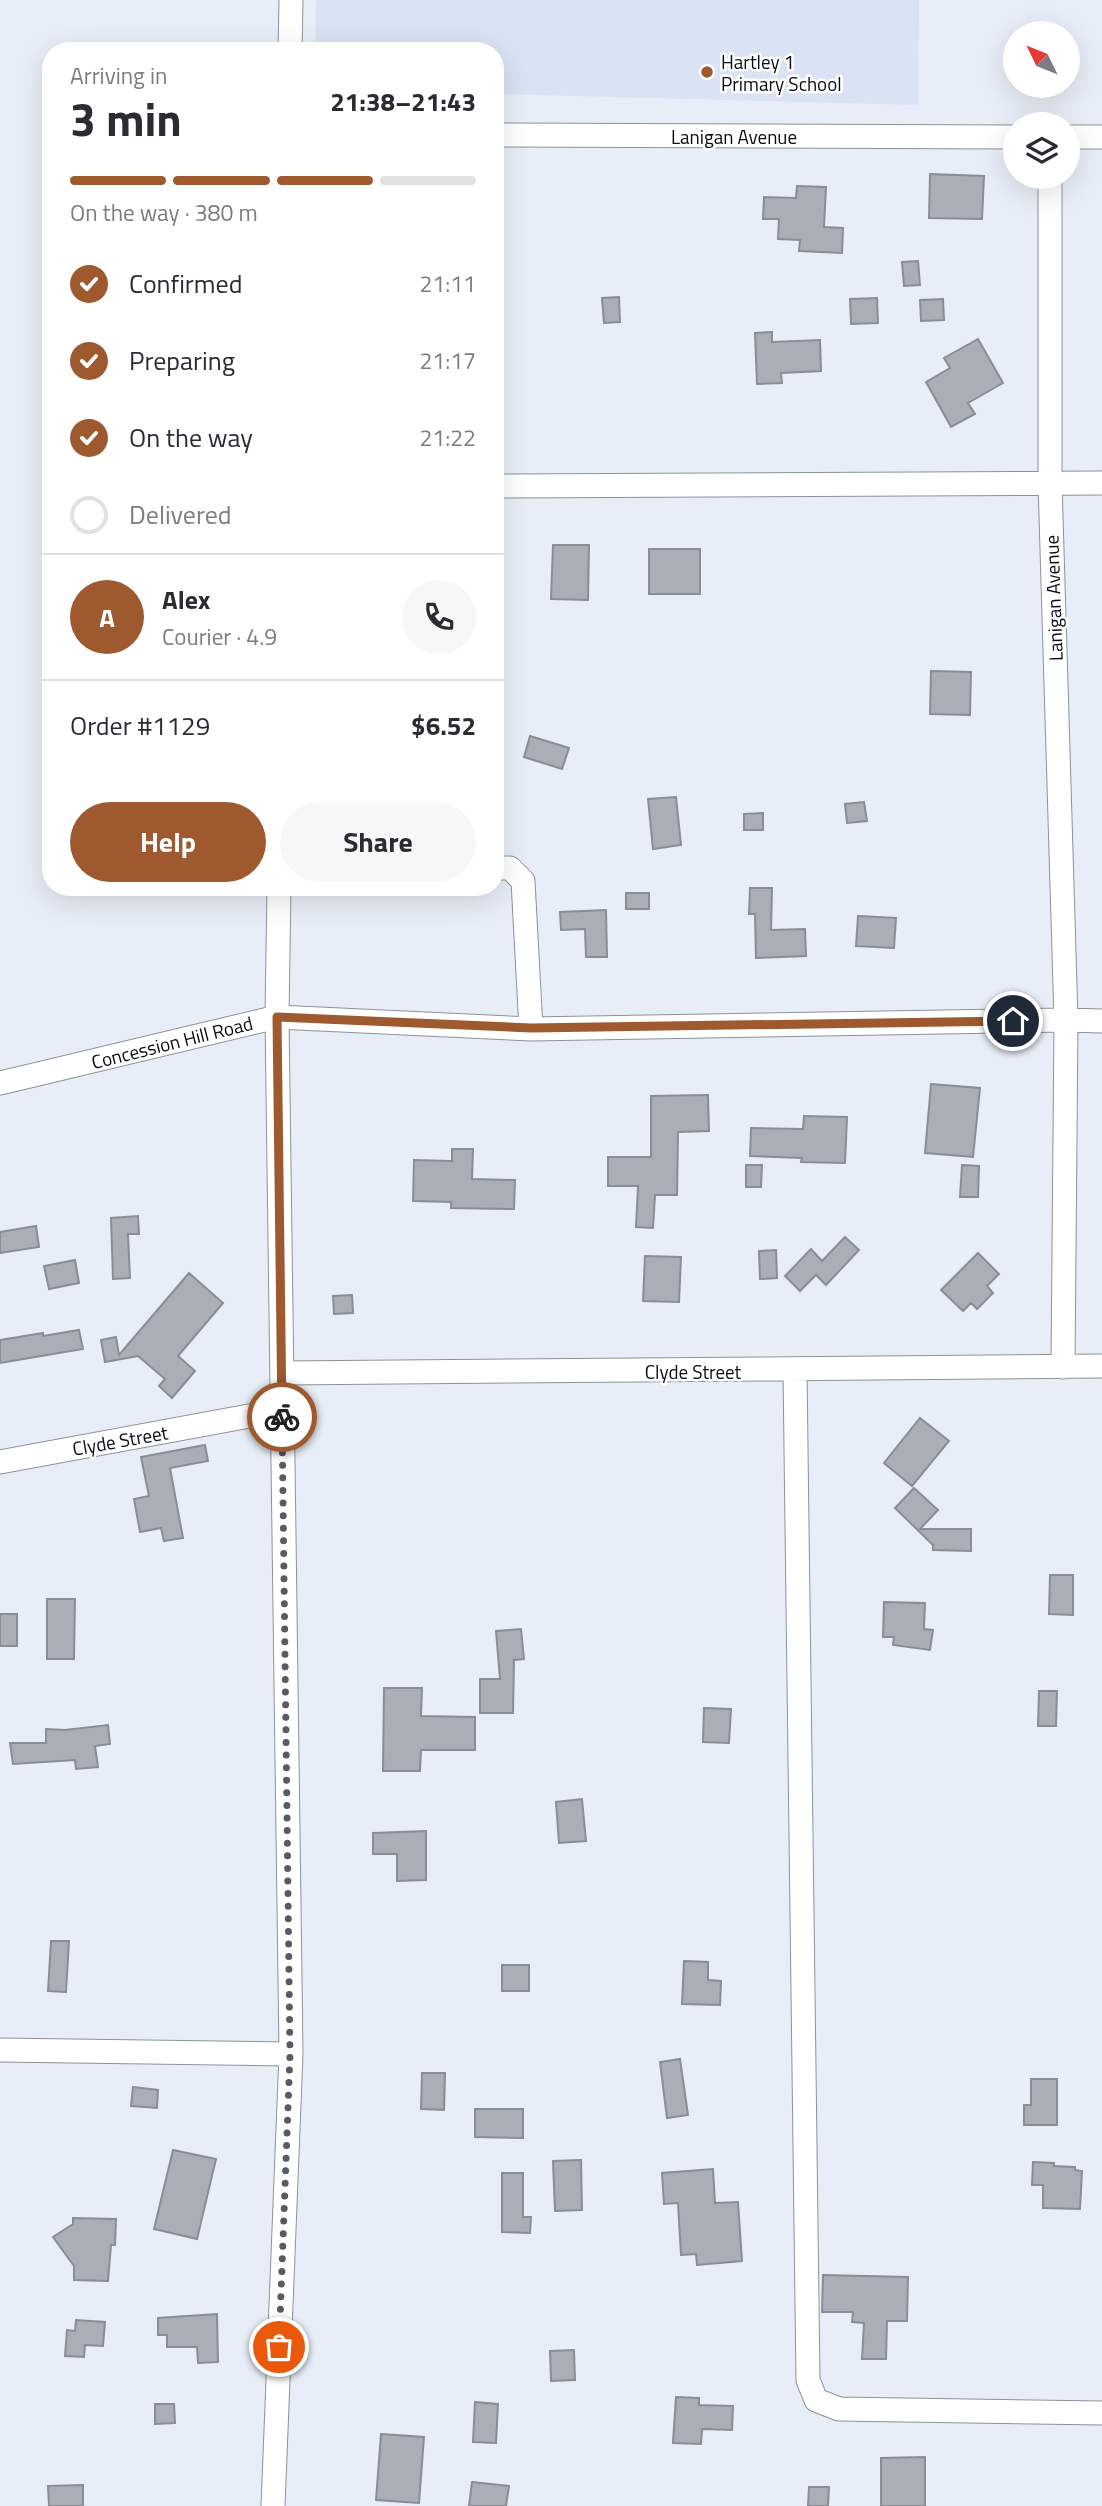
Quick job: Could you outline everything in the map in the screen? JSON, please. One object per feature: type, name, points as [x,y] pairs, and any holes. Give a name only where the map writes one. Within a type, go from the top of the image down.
[{"type":"street","points":[[290,42],[291,0]]},
{"type":"street","name":"Lanigan Avenue","points":[[504,135],[1003,137]]},
{"type":"street","points":[[1080,137],[1102,138]]},
{"type":"street","name":"Lanigan Avenue","points":[[1050,189],[1050,482],[1066,1020],[1063,1367]]},
{"type":"street","points":[[504,486],[1102,483]]},
{"type":"street","points":[[504,868],[510,868],[523,881],[531,1028]]},
{"type":"street","points":[[273,2506],[290,2054],[277,1017],[279,896]]},
{"type":"street","name":"Concession Hill Road","points":[[0,1083],[277,1017],[531,1028],[1102,1021]]},
{"type":"street","name":"Clyde Street","points":[[283,1373],[1102,1366]]},
{"type":"street","points":[[795,1370],[808,2380],[816,2400],[839,2409],[1102,2413]]},
{"type":"street","name":"Clyde Street","points":[[0,1462],[282,1410]]},
{"type":"street","points":[[0,2050],[290,2054]]},
{"type":"shaded area","name":"Hartley 1 Primary School","points":[[316,0],[919,0],[918,105],[504,94],[504,42],[315,42]]},
{"type":"building","points":[[930,174],[984,176],[982,219],[929,218]]},
{"type":"building","points":[[797,186],[826,187],[824,227],[843,228],[842,253],[799,251],[800,240],[778,239],[779,219],[763,219],[764,197],[796,198]]},
{"type":"building","points":[[918,261],[920,285],[904,286],[902,262]]},
{"type":"building","points":[[619,297],[620,322],[604,323],[602,298]]},
{"type":"building","points":[[877,298],[878,323],[851,324],[850,299]]},
{"type":"building","points":[[943,299],[944,320],[921,321],[920,300]]},
{"type":"building","points":[[772,332],[772,342],[820,340],[821,371],[781,373],[782,383],[757,384],[755,333]]},
{"type":"building","points":[[978,339],[1003,383],[968,403],[975,414],[951,427],[926,382],[950,368],[944,358]]},
{"type":"building","points":[[553,545],[589,545],[588,600],[551,599]]},
{"type":"building","points":[[649,549],[700,549],[700,594],[649,594]]},
{"type":"building","points":[[931,671],[971,672],[970,715],[930,714]]},
{"type":"building","points":[[530,736],[569,748],[562,769],[524,757]]},
{"type":"building","points":[[676,797],[681,845],[653,849],[648,799]]},
{"type":"building","points":[[864,802],[867,821],[847,823],[845,804]]},
{"type":"building","points":[[763,813],[763,830],[744,830],[744,814]]},
{"type":"building","points":[[750,888],[772,888],[771,930],[805,929],[806,956],[756,958],[755,914],[749,914]]},
{"type":"building","points":[[626,893],[649,893],[649,909],[626,909]]},
{"type":"building","points":[[606,910],[607,957],[586,957],[585,929],[561,930],[560,912]]},
{"type":"building","points":[[858,916],[896,918],[894,948],[856,946]]},
{"type":"building","points":[[931,1084],[980,1088],[973,1157],[925,1153]]},
{"type":"building","points":[[708,1095],[709,1131],[678,1132],[677,1195],[655,1195],[653,1228],[636,1227],[638,1186],[608,1186],[608,1157],[651,1157],[651,1096]]},
{"type":"building","points":[[804,1116],[847,1117],[845,1163],[801,1162],[802,1158],[750,1156],[751,1128],[803,1129]]},
{"type":"building","points":[[452,1149],[473,1149],[472,1179],[515,1180],[514,1209],[451,1208],[451,1202],[413,1201],[414,1160],[452,1161]]},
{"type":"building","points":[[746,1165],[762,1165],[761,1187],[746,1187]]},
{"type":"building","points":[[962,1165],[979,1166],[978,1197],[960,1197]]},
{"type":"building","points":[[138,1216],[139,1234],[128,1234],[130,1278],[113,1279],[111,1218]]},
{"type":"building","points":[[36,1226],[39,1247],[0,1253],[0,1232]]},
{"type":"building","points":[[845,1237],[859,1250],[826,1285],[816,1275],[800,1291],[785,1276],[811,1249],[822,1261]]},
{"type":"building","points":[[776,1250],[777,1278],[760,1279],[759,1251]]},
{"type":"building","points":[[978,1253],[999,1274],[987,1286],[993,1293],[977,1309],[971,1303],[963,1311],[941,1290]]},
{"type":"building","points":[[645,1256],[681,1257],[679,1302],[643,1301]]},
{"type":"building","points":[[75,1260],[79,1283],[49,1289],[44,1266]]},
{"type":"building","points":[[189,1273],[223,1303],[178,1356],[195,1371],[172,1398],[159,1386],[165,1379],[138,1356],[105,1362],[101,1340],[116,1337],[119,1355]]},
{"type":"building","points":[[352,1295],[353,1313],[334,1314],[333,1296]]},
{"type":"building","points":[[79,1330],[83,1349],[0,1363],[0,1340]]},
{"type":"building","points":[[920,1418],[949,1441],[912,1486],[884,1463]]},
{"type":"building","points":[[205,1445],[208,1461],[170,1468],[183,1538],[164,1541],[161,1528],[140,1532],[134,1499],[149,1496],[141,1457]]},
{"type":"building","points":[[914,1488],[938,1510],[920,1529],[971,1529],[971,1551],[933,1550],[933,1545],[895,1508]]},
{"type":"building","points":[[1050,1575],[1073,1575],[1073,1615],[1049,1614]]},
{"type":"building","points":[[47,1599],[75,1599],[74,1659],[47,1659]]},
{"type":"building","points":[[884,1602],[925,1603],[924,1629],[933,1630],[930,1650],[893,1645],[894,1637],[883,1637]]},
{"type":"building","points":[[0,1614],[17,1614],[17,1646],[0,1646]]},
{"type":"building","points":[[521,1629],[524,1659],[514,1660],[513,1713],[480,1713],[480,1679],[500,1679],[496,1631]]},
{"type":"building","points":[[384,1688],[422,1688],[421,1716],[475,1717],[475,1750],[421,1750],[420,1771],[383,1771]]},
{"type":"building","points":[[1039,1691],[1057,1691],[1056,1726],[1038,1726]]},
{"type":"building","points":[[704,1708],[731,1709],[729,1743],[703,1742]]},
{"type":"building","points":[[108,1725],[110,1744],[95,1746],[98,1767],[76,1769],[75,1760],[13,1764],[10,1743],[46,1743],[46,1729],[65,1730]]},
{"type":"building","points":[[582,1799],[586,1841],[559,1843],[556,1802]]},
{"type":"building","points":[[426,1831],[426,1880],[397,1881],[397,1854],[373,1854],[373,1833]]},
{"type":"building","points":[[51,1941],[69,1941],[66,1992],[48,1991]]},
{"type":"building","points":[[684,1961],[708,1962],[708,1980],[721,1981],[720,2005],[682,2004]]},
{"type":"building","points":[[502,1965],[529,1965],[529,1991],[502,1991]]},
{"type":"building","points":[[680,2059],[688,2115],[667,2118],[660,2062]]},
{"type":"building","points":[[422,2073],[445,2073],[444,2110],[421,2109]]},
{"type":"building","points":[[1031,2079],[1057,2079],[1057,2125],[1024,2125],[1024,2105],[1031,2105]]},
{"type":"building","points":[[133,2087],[158,2090],[157,2108],[131,2106]]},
{"type":"building","points":[[475,2109],[523,2109],[523,2138],[475,2137]]},
{"type":"building","points":[[173,2150],[216,2159],[197,2239],[154,2229]]},
{"type":"building","points":[[581,2160],[582,2210],[555,2211],[553,2161]]},
{"type":"building","points":[[1033,2162],[1054,2163],[1054,2166],[1075,2167],[1075,2170],[1082,2171],[1080,2209],[1043,2208],[1043,2185],[1032,2185]]},
{"type":"building","points":[[713,2169],[715,2203],[738,2202],[742,2261],[697,2265],[696,2254],[681,2255],[678,2203],[664,2204],[662,2173]]},
{"type":"building","points":[[502,2173],[523,2173],[523,2217],[531,2217],[530,2233],[502,2232]]},
{"type":"building","points":[[73,2218],[116,2219],[115,2245],[111,2245],[108,2281],[74,2280],[74,2266],[53,2237],[73,2224]]},
{"type":"building","points":[[823,2275],[908,2277],[907,2321],[887,2321],[886,2359],[862,2359],[864,2323],[852,2322],[853,2312],[822,2312]]},
{"type":"building","points":[[217,2314],[218,2362],[198,2363],[197,2347],[167,2347],[167,2335],[158,2335],[158,2318]]},
{"type":"building","points":[[76,2320],[105,2322],[103,2346],[85,2345],[84,2357],[65,2356],[67,2330],[75,2331]]},
{"type":"building","points":[[574,2350],[575,2380],[551,2381],[550,2351]]},
{"type":"building","points":[[676,2397],[699,2398],[699,2405],[733,2406],[732,2430],[702,2429],[701,2444],[673,2443]]},
{"type":"building","points":[[475,2402],[498,2404],[496,2443],[473,2442]]},
{"type":"building","points":[[155,2404],[174,2404],[175,2423],[155,2424]]},
{"type":"building","points":[[381,2434],[424,2437],[419,2503],[376,2500]]},
{"type":"building","points":[[925,2457],[925,2506],[881,2506],[881,2458]]},
{"type":"building","points":[[472,2482],[509,2486],[506,2506],[469,2506]]},
{"type":"building","points":[[83,2485],[83,2506],[49,2506],[48,2486]]},
{"type":"building","points":[[809,2487],[829,2487],[828,2506],[808,2506]]},
{"type":"way so far","points":[[279,2347],[290,2054],[282,1417]]},
{"type":"place","name":"Hartley 1 Primary School","points":[[707,72]]},
{"type":"route","points":[[282,1417],[277,1017],[531,1028],[1013,1021]]}]
